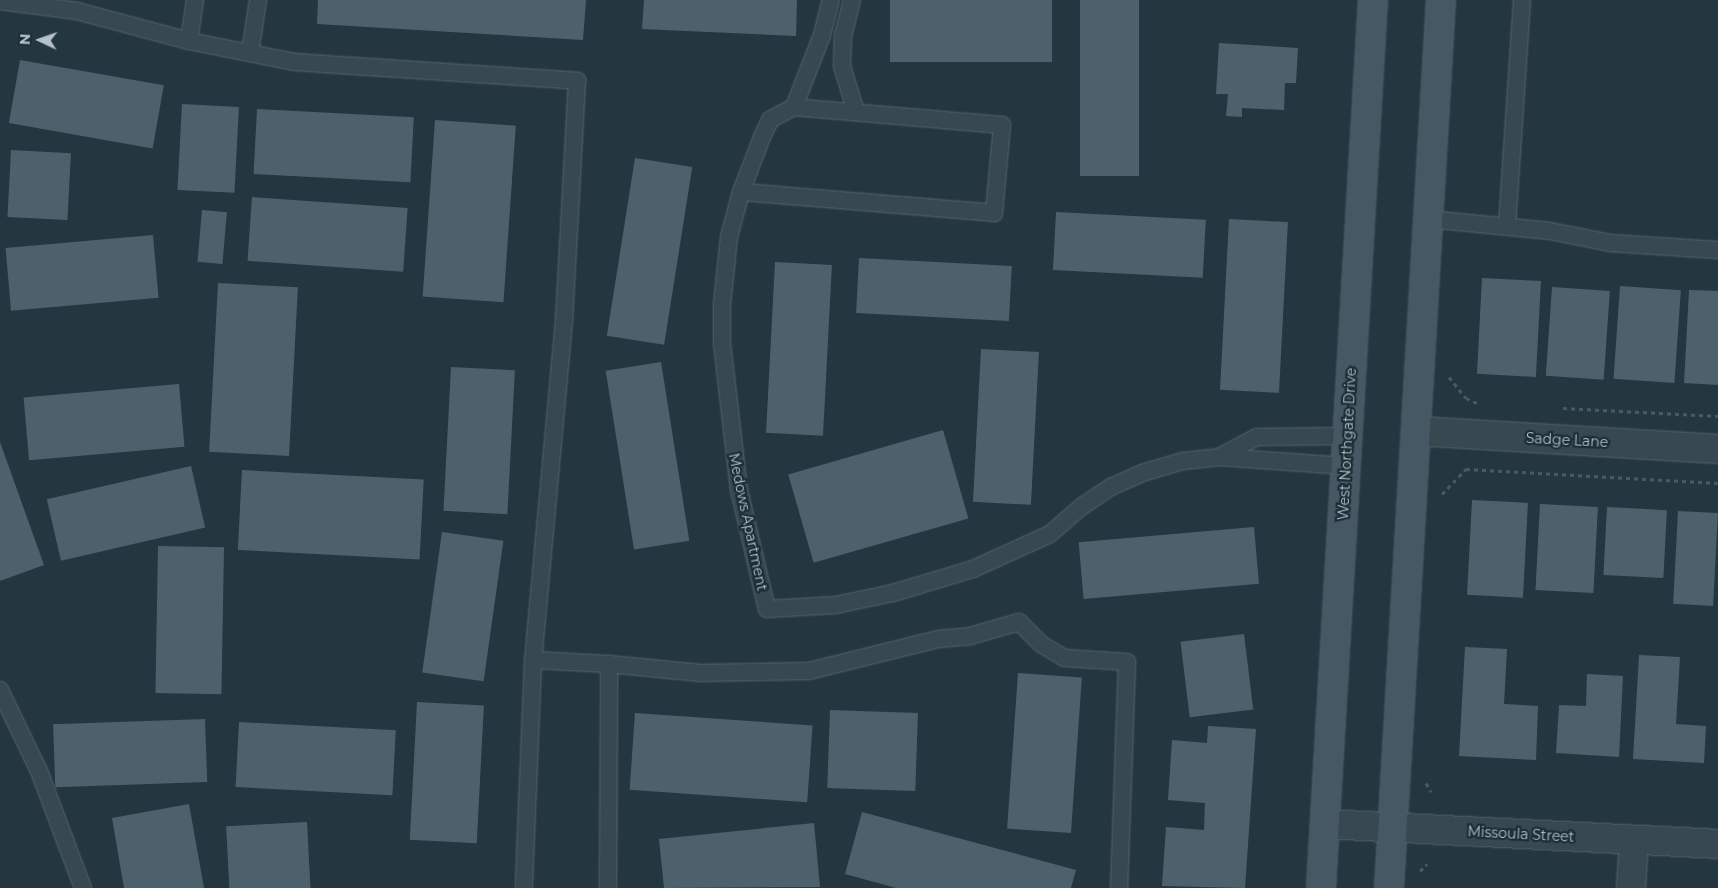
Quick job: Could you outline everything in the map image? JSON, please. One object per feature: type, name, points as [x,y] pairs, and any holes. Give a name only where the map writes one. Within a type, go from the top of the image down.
[{"type":"main road","name":"West Northgate Drive","points":[[1321,888],[1373,0]]},
{"type":"main road","points":[[1389,888],[1441,0]]},
{"type":"street","name":"Sadge Lane","points":[[1416,431],[1718,449]]},
{"type":"street","name":"Missoula Street","points":[[1325,824],[1393,829],[1718,844]]},
{"type":"street","points":[[1631,888],[1634,840]]},
{"type":"lane","points":[[189,41],[196,0]]},
{"type":"lane","points":[[250,53],[258,0]]},
{"type":"lane","points":[[741,192],[994,213],[1002,124],[794,107],[822,35],[831,0]]},
{"type":"lane","points":[[852,0],[843,35],[842,66],[856,112]]},
{"type":"lane","points":[[1507,226],[1522,0]]},
{"type":"lane","points":[[0,1],[77,11],[189,41],[294,62],[576,82],[564,321],[533,660],[524,888]]},
{"type":"lane","name":"Medows Apartment","points":[[794,107],[770,120],[741,192],[729,237],[722,305],[722,343],[739,490],[767,609],[836,605],[893,593],[973,569],[1050,534],[1081,507],[1142,473],[1183,461],[1219,457],[1346,466]]},
{"type":"lane","points":[[1428,219],[1507,226],[1610,243],[1718,250]]},
{"type":"lane","name":"Medows Apartment","points":[[1219,457],[1257,437],[1347,436]]},
{"type":"lane","points":[[533,660],[609,664],[701,673],[809,671],[938,639],[970,636],[1019,622],[1041,644],[1064,658],[1127,662],[1118,888]]},
{"type":"lane","points":[[608,888],[609,664]]},
{"type":"lane","points":[[0,690],[38,771],[83,888]]},
{"type":"path","points":[[1447,374],[1466,398],[1487,404]]},
{"type":"path","points":[[1555,408],[1718,416]]},
{"type":"path","points":[[1439,497],[1466,469],[1718,483]]},
{"type":"path","points":[[1424,780],[1431,792]]},
{"type":"building","points":[[318,0],[586,0],[583,40],[317,24]]},
{"type":"building","points":[[644,0],[797,0],[796,36],[642,29]]},
{"type":"building","points":[[890,0],[1052,0],[1052,62],[890,62]]},
{"type":"building","points":[[1080,0],[1139,0],[1139,176],[1080,176]]},
{"type":"building","points":[[1219,43],[1298,48],[1296,83],[1285,83],[1284,110],[1242,108],[1242,117],[1226,116],[1228,94],[1216,94]]},
{"type":"building","points":[[20,60],[164,85],[153,148],[9,123]]},
{"type":"building","points":[[182,104],[239,107],[234,193],[177,190]]},
{"type":"building","points":[[257,109],[414,117],[410,182],[254,174]]},
{"type":"building","points":[[435,120],[516,126],[503,302],[423,297]]},
{"type":"building","points":[[11,150],[71,153],[67,220],[7,217]]},
{"type":"building","points":[[635,158],[692,167],[664,345],[607,336]]},
{"type":"building","points":[[252,197],[408,208],[403,272],[248,261]]},
{"type":"building","points":[[202,210],[227,212],[222,264],[197,262]]},
{"type":"building","points":[[1056,212],[1206,220],[1203,278],[1053,270]]},
{"type":"building","points":[[1229,219],[1288,222],[1279,393],[1220,390]]},
{"type":"building","points":[[153,235],[158,298],[11,311],[6,248]]},
{"type":"building","points":[[859,258],[1012,266],[1009,321],[856,313]]},
{"type":"building","points":[[775,262],[832,265],[823,436],[766,433]]},
{"type":"building","points":[[1482,278],[1541,281],[1536,377],[1477,374]]},
{"type":"building","points":[[218,283],[298,287],[289,456],[209,452]]},
{"type":"building","points":[[1620,286],[1681,290],[1674,383],[1614,379]]},
{"type":"building","points":[[1552,287],[1610,291],[1604,380],[1546,376]]},
{"type":"building","points":[[1689,290],[1718,291],[1718,385],[1684,383]]},
{"type":"building","points":[[981,349],[1039,352],[1031,505],[973,502]]},
{"type":"building","points":[[661,362],[689,541],[634,550],[606,371]]},
{"type":"building","points":[[451,367],[515,370],[507,514],[443,511]]},
{"type":"building","points":[[179,384],[184,447],[29,460],[24,398]]},
{"type":"building","points":[[943,430],[968,518],[814,563],[788,474]]},
{"type":"building","points":[[0,442],[44,565],[0,581]]},
{"type":"building","points":[[191,466],[205,527],[61,561],[47,499]]},
{"type":"building","points":[[242,470],[424,480],[420,559],[238,550]]},
{"type":"building","points":[[1472,500],[1528,503],[1523,598],[1467,595]]},
{"type":"building","points":[[1540,504],[1598,507],[1593,593],[1535,590]]},
{"type":"building","points":[[1607,507],[1667,510],[1663,578],[1603,575]]},
{"type":"building","points":[[1678,511],[1718,513],[1713,606],[1673,604]]},
{"type":"building","points":[[1254,527],[1259,584],[1084,599],[1079,542]]},
{"type":"building","points":[[442,532],[503,541],[484,681],[422,673]]},
{"type":"building","points":[[158,546],[224,547],[221,694],[155,693]]},
{"type":"building","points":[[1244,634],[1253,709],[1190,717],[1180,642]]},
{"type":"building","points":[[1465,647],[1507,649],[1504,704],[1538,706],[1536,760],[1459,756]]},
{"type":"building","points":[[1639,655],[1680,657],[1676,724],[1706,726],[1704,763],[1633,759]]},
{"type":"building","points":[[1018,673],[1082,677],[1071,833],[1007,829]]},
{"type":"building","points":[[1587,674],[1623,676],[1619,757],[1556,753],[1559,705],[1586,706]]},
{"type":"building","points":[[417,702],[484,706],[477,843],[410,840]]},
{"type":"building","points":[[830,710],[918,713],[915,791],[827,788]]},
{"type":"building","points":[[635,713],[813,725],[807,802],[630,790]]},
{"type":"building","points":[[205,719],[207,782],[55,787],[53,724]]},
{"type":"building","points":[[239,722],[396,730],[392,795],[236,787]]},
{"type":"building","points":[[1208,726],[1256,729],[1245,888],[1162,886],[1166,827],[1204,830],[1205,803],[1168,800],[1172,740],[1207,743]]},
{"type":"building","points":[[189,804],[204,888],[124,888],[112,818]]},
{"type":"building","points":[[862,812],[1076,870],[1071,888],[896,888],[845,874]]},
{"type":"building","points":[[307,822],[310,888],[229,888],[226,826]]},
{"type":"building","points":[[814,823],[820,887],[664,888],[659,839]]}]
